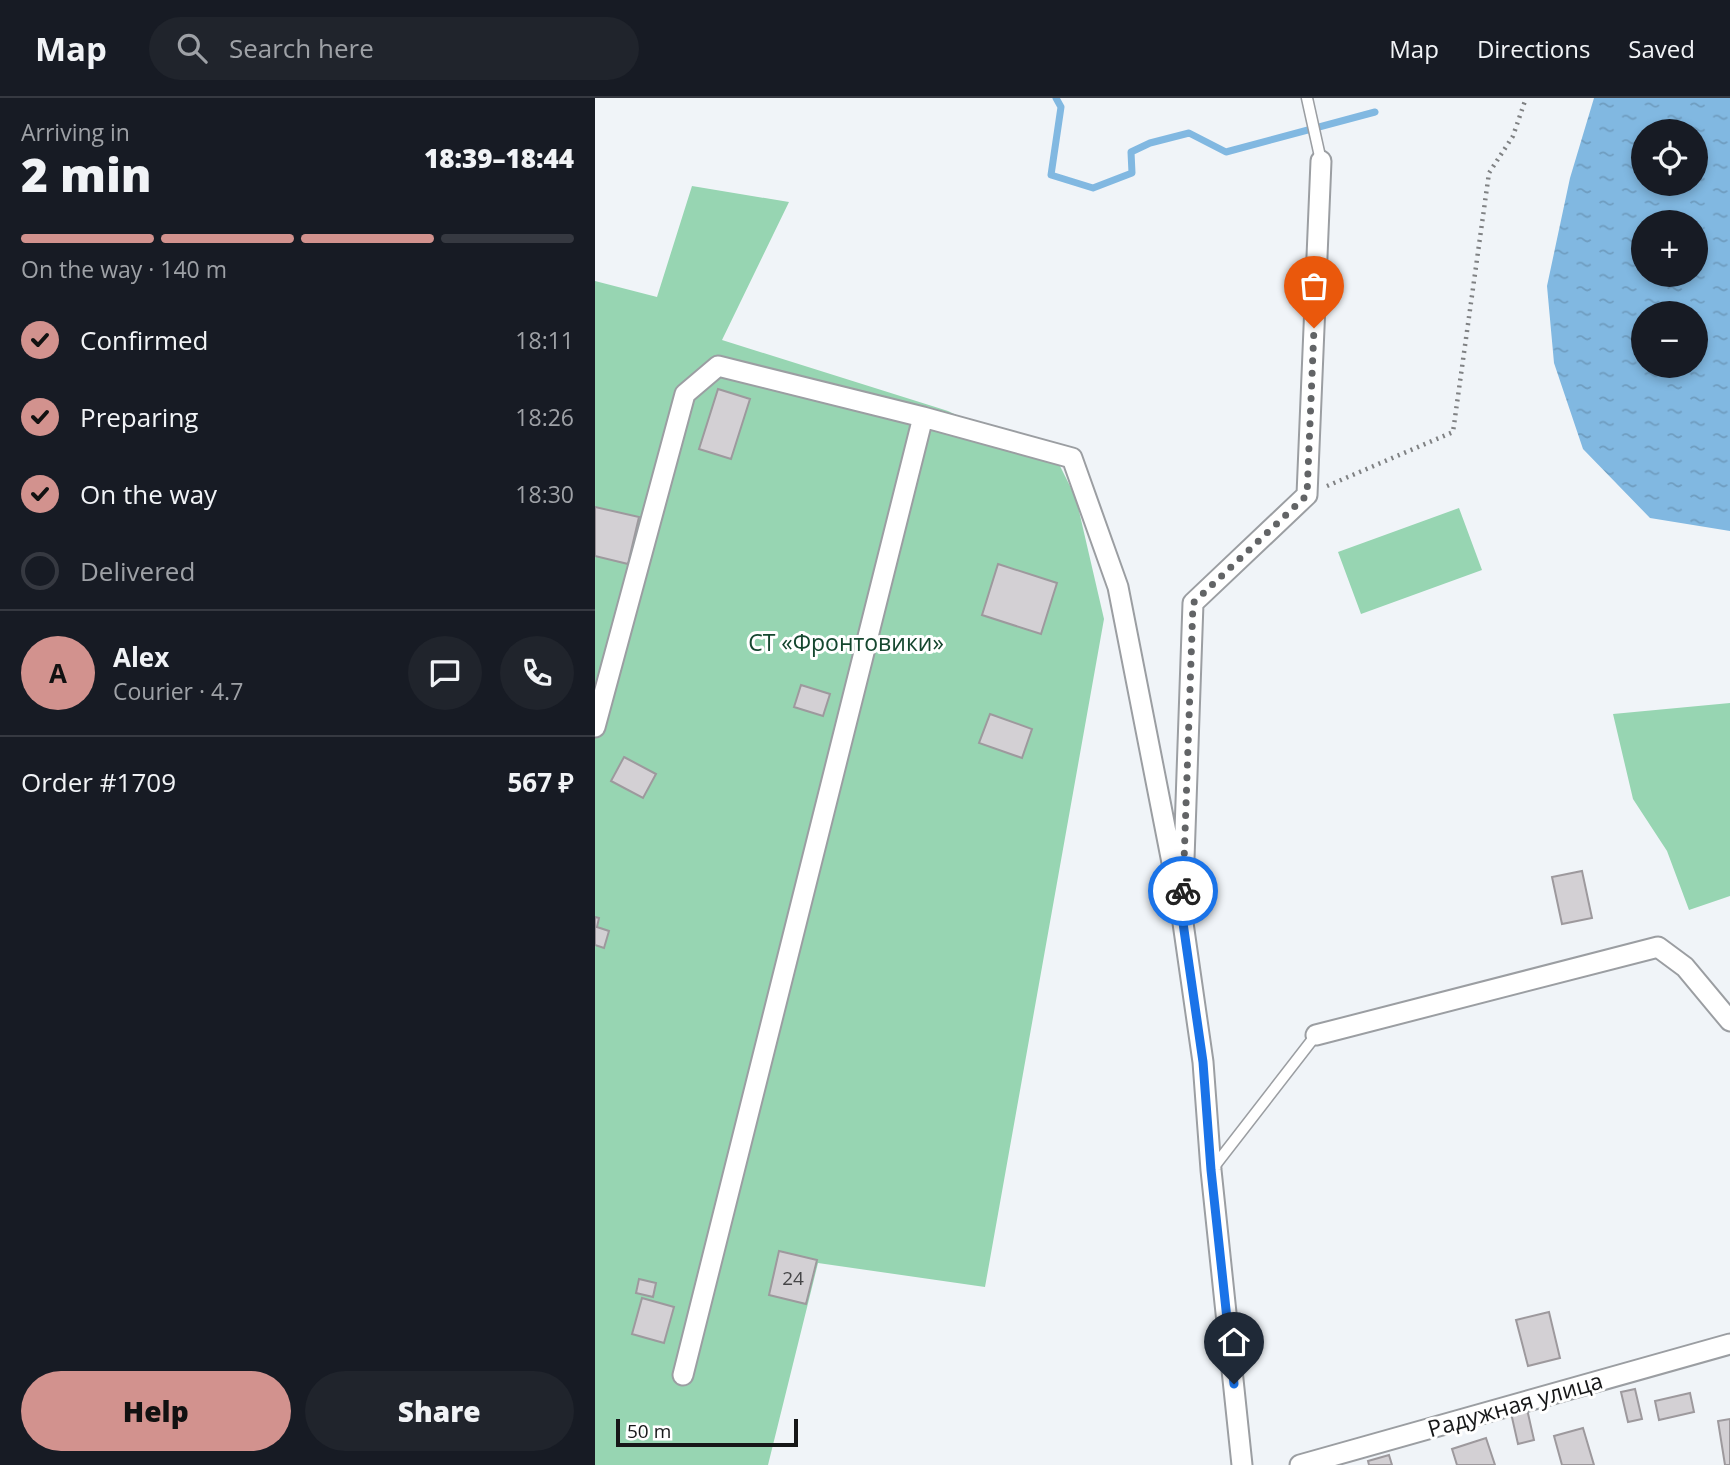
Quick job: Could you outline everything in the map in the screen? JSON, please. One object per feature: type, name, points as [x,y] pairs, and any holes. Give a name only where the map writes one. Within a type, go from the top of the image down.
[{"type":"street","points":[[1182,916],[1193,603],[1307,495],[1319,152]]},
{"type":"street","points":[[595,727],[685,394],[718,366],[923,417],[1072,458],[1118,587],[1182,916],[1203,1062],[1211,1170],[1242,1465]]},
{"type":"street","points":[[683,1375],[923,417]]},
{"type":"street","points":[[1316,1035],[1658,947],[1685,967],[1730,1021]]},
{"type":"street","name":"Радужная улица","points":[[1300,1465],[1730,1344]]},
{"type":"lane","points":[[1307,98],[1319,152]]},
{"type":"lane","points":[[1211,1170],[1316,1035]]},
{"type":"path","points":[[1307,495],[1453,432],[1489,173],[1513,135],[1526,98]]},
{"type":"green space","name":"СТ «Фронтовики»","points":[[692,186],[789,202],[722,340],[948,411],[1059,464],[1076,498],[1104,619],[985,1287],[818,1263],[768,1465],[595,1465],[595,281],[657,297]]},
{"type":"green space","points":[[1459,508],[1482,570],[1361,614],[1338,552]]},
{"type":"green space","points":[[1730,703],[1730,896],[1689,910],[1667,851],[1633,799],[1613,714]]},
{"type":"water","points":[[1594,98],[1730,98],[1730,531],[1650,518],[1583,449],[1554,363],[1547,286],[1570,178]]},
{"type":"building","points":[[718,389],[750,399],[731,459],[699,449]]},
{"type":"building","points":[[595,507],[639,517],[628,564],[595,556]]},
{"type":"building","points":[[998,564],[1057,583],[1041,634],[982,615]]},
{"type":"building","points":[[801,685],[830,694],[823,716],[794,707]]},
{"type":"building","points":[[990,714],[1032,729],[1022,758],[979,743]]},
{"type":"building","points":[[624,757],[656,774],[643,798],[611,781]]},
{"type":"building","points":[[1582,871],[1592,918],[1562,924],[1552,877]]},
{"type":"building","points":[[595,917],[599,918],[597,927],[609,931],[604,948],[595,945]]},
{"type":"building","points":[[779,1251],[817,1260],[806,1304],[769,1295]]},
{"type":"building","points":[[639,1279],[656,1283],[653,1297],[636,1293]]},
{"type":"building","points":[[642,1298],[674,1307],[664,1343],[632,1334]]},
{"type":"building","points":[[1549,1312],[1560,1358],[1528,1366],[1516,1320]]},
{"type":"building","points":[[1635,1389],[1642,1419],[1628,1422],[1621,1392]]},
{"type":"building","points":[[1690,1393],[1694,1412],[1659,1420],[1655,1401]]},
{"type":"building","points":[[1527,1409],[1534,1440],[1518,1444],[1511,1413]]},
{"type":"building","points":[[1730,1419],[1730,1465],[1725,1465],[1718,1421]]},
{"type":"building","points":[[1583,1428],[1594,1465],[1562,1465],[1554,1436]]},
{"type":"building","points":[[1486,1438],[1495,1465],[1457,1465],[1452,1449]]},
{"type":"building","points":[[1389,1455],[1392,1465],[1369,1465],[1368,1461]]},
{"type":"waterway","points":[[1056,98],[1061,107],[1051,175],[1093,188],[1132,173],[1131,152],[1150,143],[1189,133],[1226,152],[1375,112]]},
{"type":"way so far","points":[[1183,891],[1193,603],[1307,495],[1314,328]]},
{"type":"route","points":[[1183,891],[1182,916],[1203,1062],[1211,1170],[1234,1384]]}]
